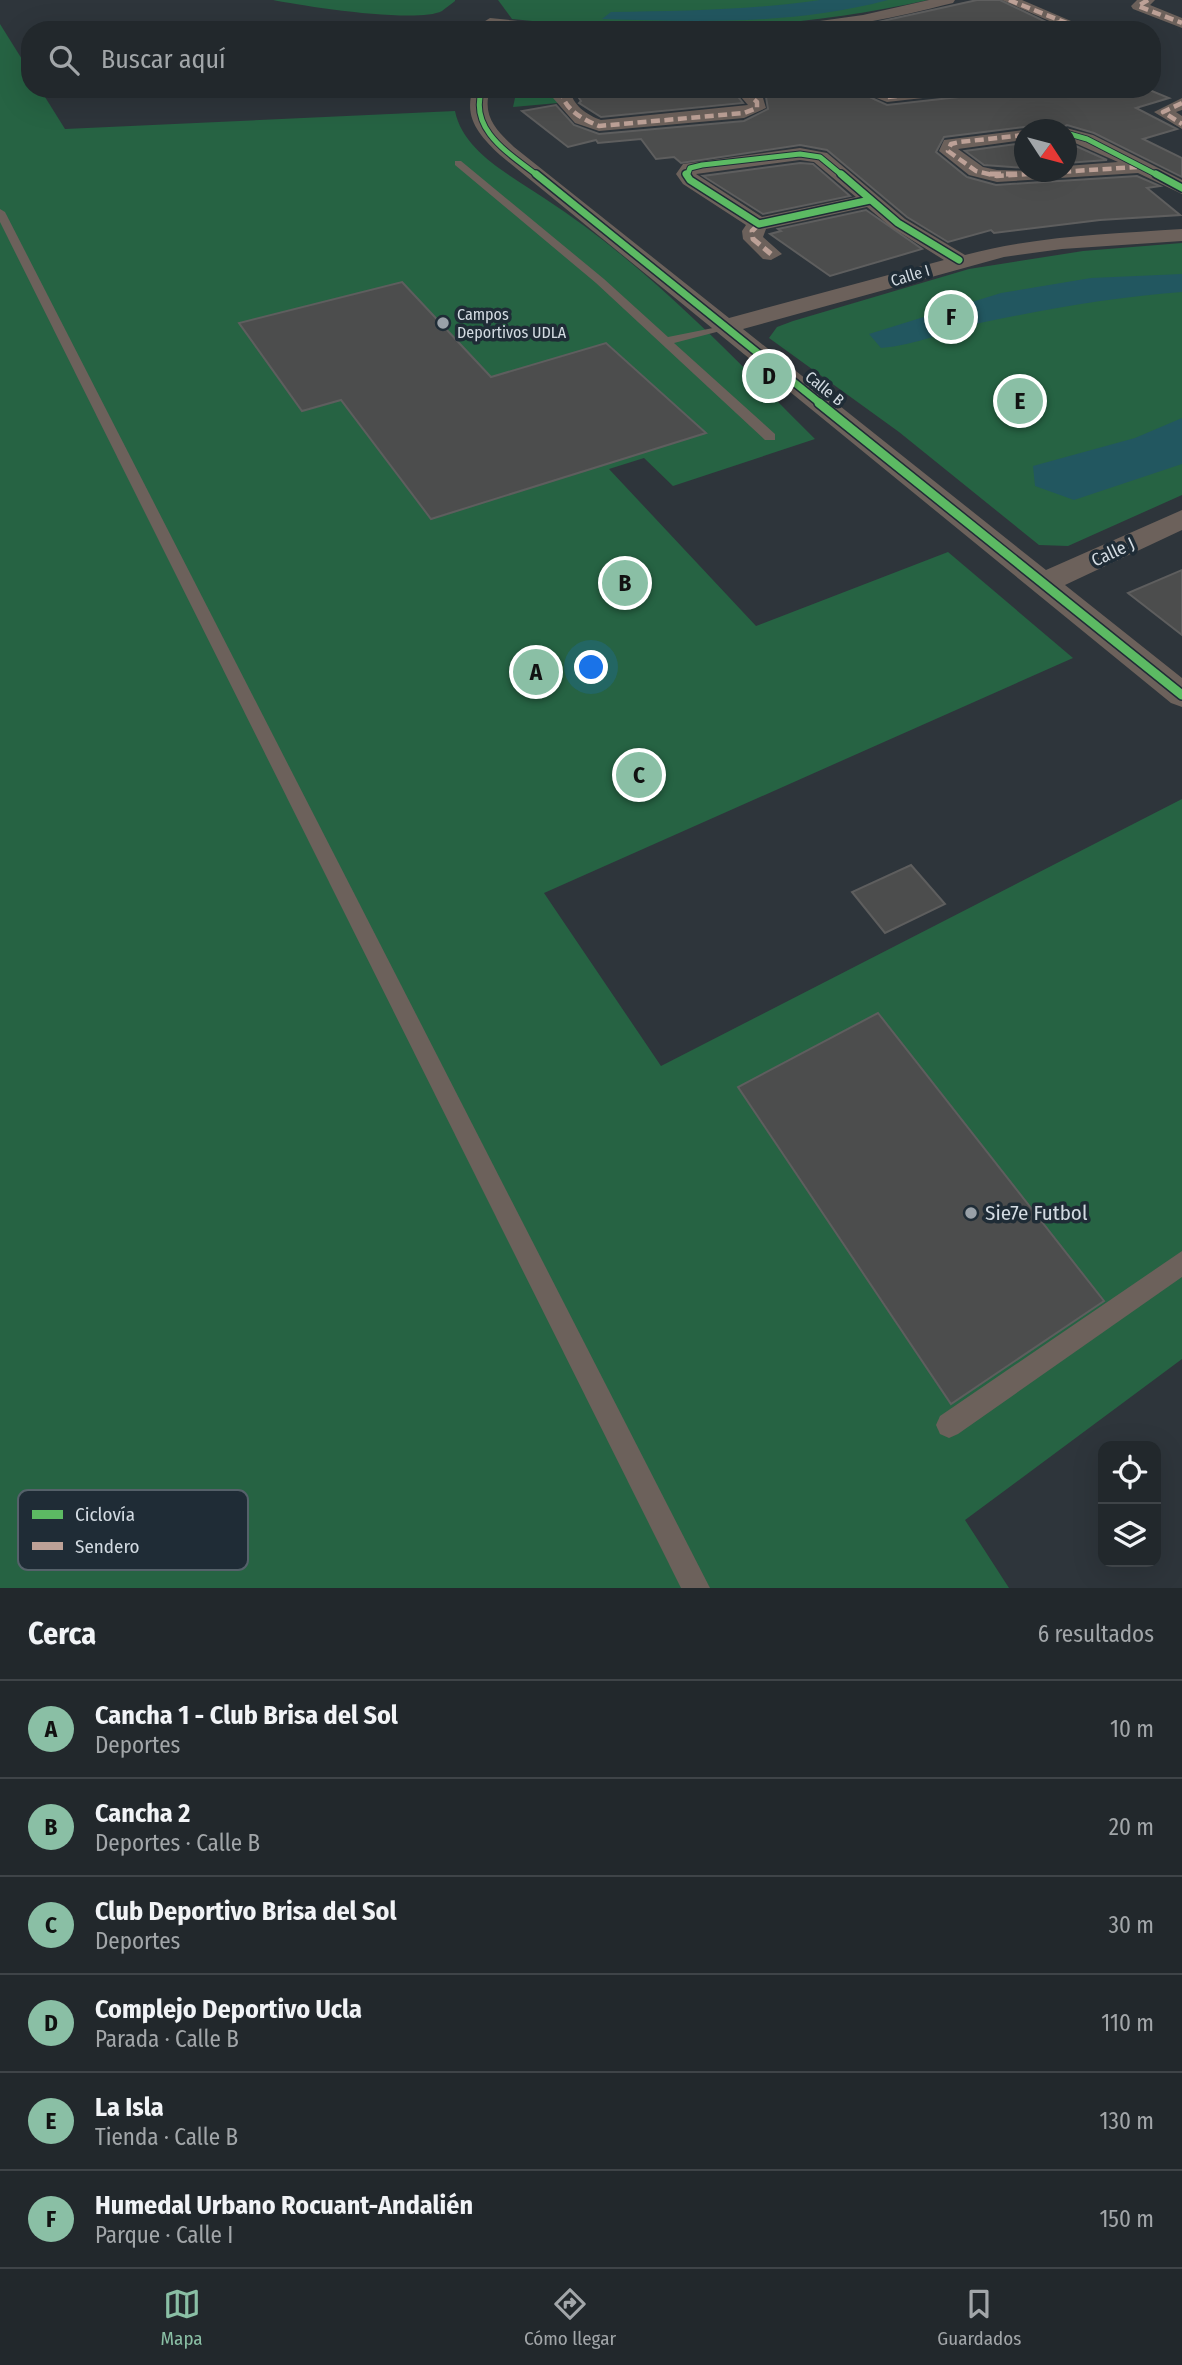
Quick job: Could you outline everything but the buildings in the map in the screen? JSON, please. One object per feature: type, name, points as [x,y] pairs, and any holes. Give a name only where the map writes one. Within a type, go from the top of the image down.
[{"type":"street","points":[[856,21],[948,0]]},
{"type":"street","points":[[1009,0],[1060,21]]},
{"type":"street","points":[[1148,0],[1138,6],[1182,23]]},
{"type":"street","name":"Calle B","points":[[480,98],[476,112],[478,120],[494,139],[1182,695]]},
{"type":"street","points":[[562,98],[581,119],[606,126],[754,110],[758,104],[751,98]]},
{"type":"street","points":[[1182,103],[1166,108],[1163,112],[1182,124]]},
{"type":"street","points":[[1014,136],[960,142],[947,149],[971,169],[997,176],[1014,175]]},
{"type":"street","points":[[1077,137],[1087,139],[1182,188]]},
{"type":"street","points":[[759,223],[690,180],[687,171],[702,165],[814,155],[828,162],[906,228],[959,260]]},
{"type":"street","points":[[1077,171],[1137,167]]},
{"type":"street","points":[[771,254],[753,239],[752,231],[759,223],[870,200]]},
{"type":"street","name":"Calle I","points":[[724,327],[959,260],[1062,243],[1182,235]]},
{"type":"street","name":"Calle J","points":[[1043,583],[1182,519]]},
{"type":"lane","points":[[458,163],[600,281],[770,437]]},
{"type":"lane","points":[[0,212],[696,1588]]},
{"type":"lane","points":[[666,341],[724,327]]},
{"type":"lane","points":[[949,1425],[1182,1263]]},
{"type":"green space","points":[[273,0],[455,1],[442,11],[409,16],[359,13]]},
{"type":"green space","points":[[498,0],[928,0],[798,21],[512,19]]},
{"type":"green space","points":[[0,24],[21,58],[21,98],[46,98],[65,129],[455,111],[468,139],[490,162],[582,224],[618,252],[686,311],[815,439],[673,486],[644,458],[609,469],[756,626],[948,552],[1073,658],[544,893],[661,1066],[1182,799],[1182,1359],[965,1520],[1009,1588],[0,1588]]},
{"type":"green space","points":[[515,98],[555,98],[558,103],[513,107]]},
{"type":"green space","points":[[1182,243],[1182,495],[1068,546],[1039,545],[899,432],[769,338],[777,327],[793,321],[969,269],[1083,251]]},
{"type":"water","points":[[820,0],[888,0],[782,18],[710,21],[602,19],[611,12],[742,8]]},
{"type":"water","points":[[1182,274],[1182,292],[1106,300],[1030,313],[881,348],[869,334],[1001,293],[1091,278]]},
{"type":"water","points":[[1182,418],[1182,464],[1074,500],[1035,486],[1033,466],[1135,438]]},
{"type":"marked path","points":[[1009,0],[1062,21]]},
{"type":"marked path","points":[[1148,0],[1138,6],[1182,23]]},
{"type":"marked path","points":[[562,98],[581,119],[599,126],[744,113],[757,108],[757,102],[752,98]]},
{"type":"marked path","points":[[1182,103],[1163,112],[1182,124]]},
{"type":"marked path","points":[[1014,136],[951,144],[948,151],[976,171],[997,176],[1014,175]]},
{"type":"marked path","points":[[1077,171],[1137,167]]},
{"type":"marked path","points":[[759,224],[752,231],[753,239],[771,254]]},
{"type":"cycle path","points":[[479,98],[478,108],[482,124],[507,151],[1182,695]]},
{"type":"cycle path","points":[[1077,136],[1182,188]]},
{"type":"cycle path","points":[[870,200],[759,224],[690,180],[686,174],[690,168],[702,165],[800,154],[820,157],[898,223],[959,260]]},
{"type":"place","name":"Humedal Urbano Rocuant-Andalién","points":[[951,317]]},
{"type":"place","name":"Campos Deportivos UDLA","points":[[443,323]]},
{"type":"place","name":"Complejo Deportivo Ucla","points":[[769,376]]},
{"type":"place","name":"La Isla","points":[[1020,401]]},
{"type":"place","name":"Cancha 2","points":[[625,583]]},
{"type":"place","name":"Cancha 1 - Club Brisa del Sol","points":[[536,672]]},
{"type":"place","name":"Club Deportivo Brisa del Sol","points":[[639,775]]},
{"type":"place","name":"Sie7e Futbol","points":[[971,1213]]}]
